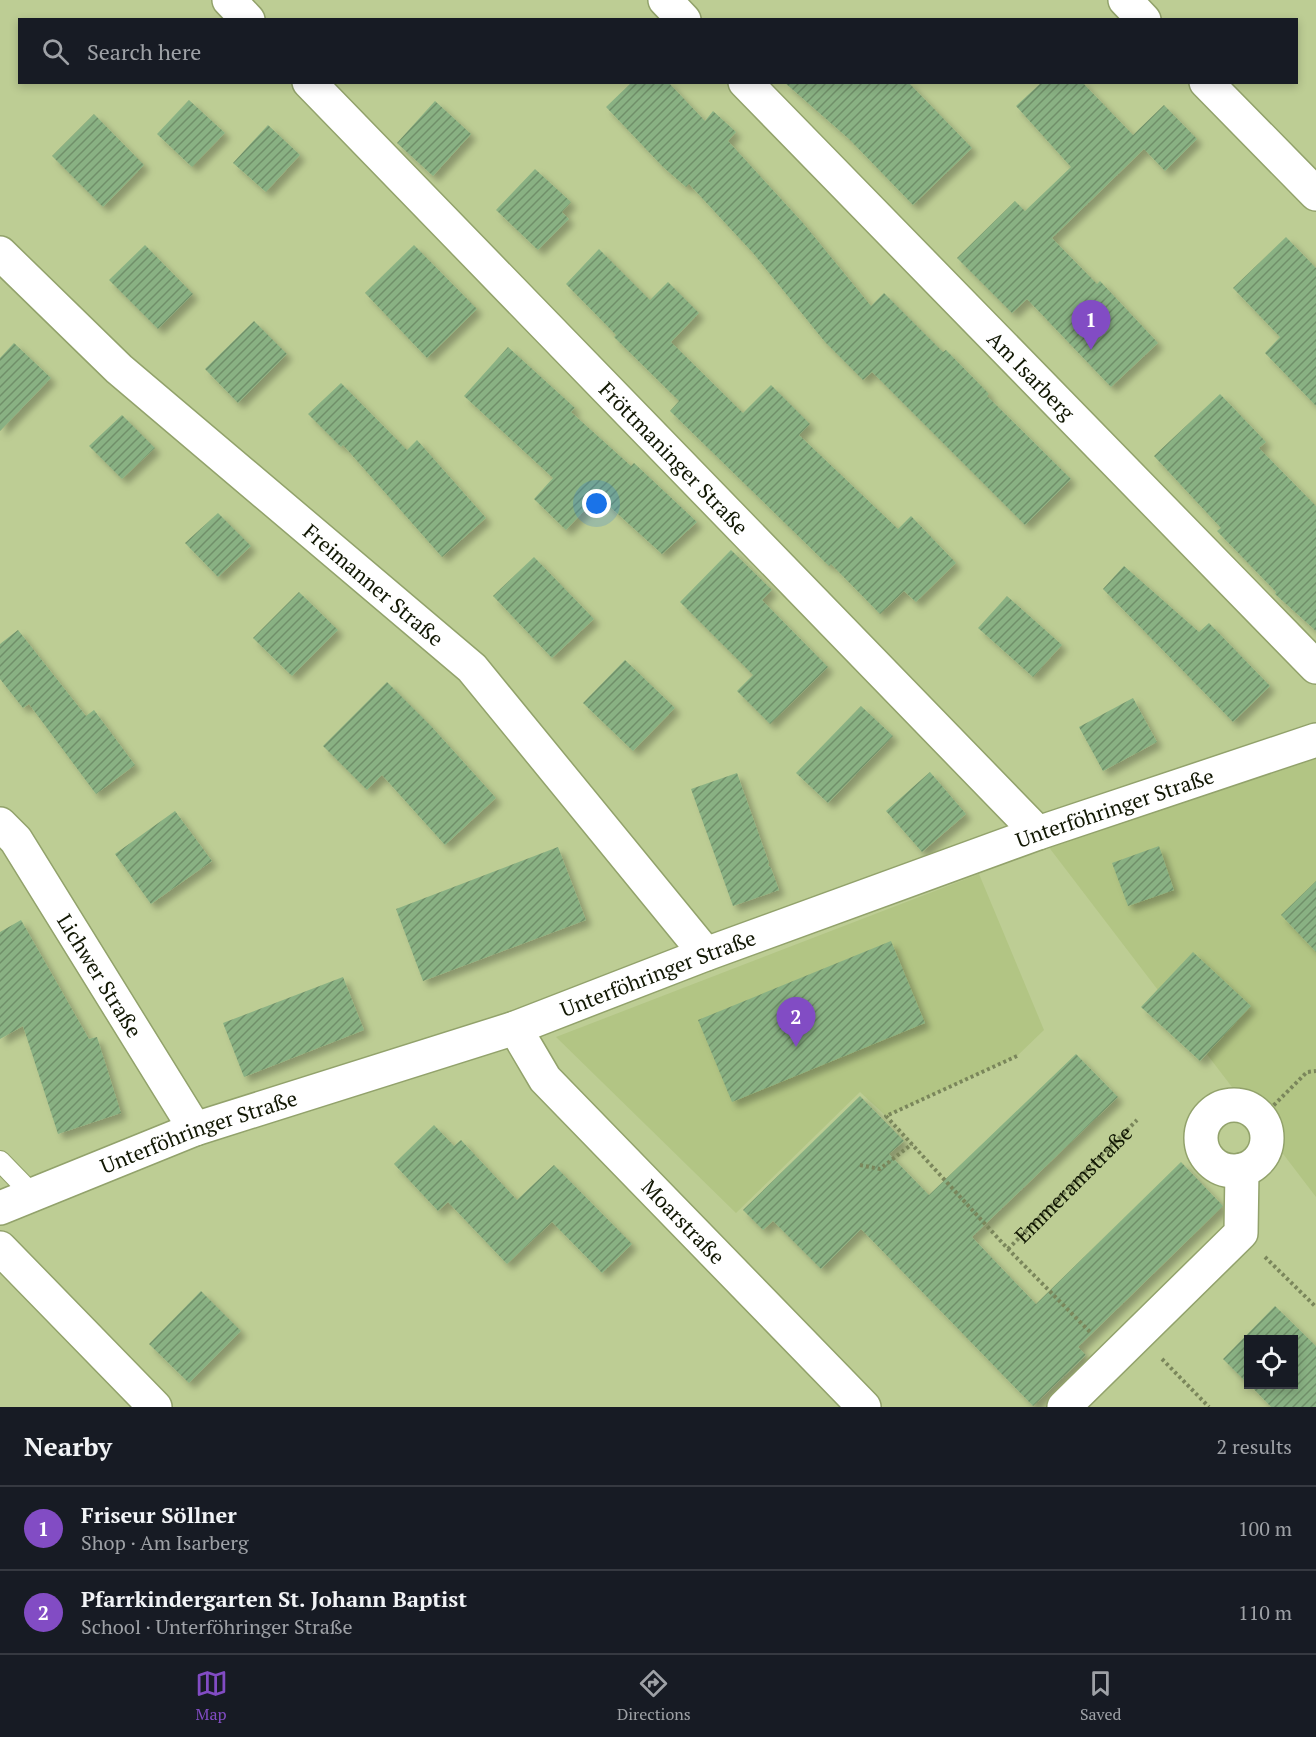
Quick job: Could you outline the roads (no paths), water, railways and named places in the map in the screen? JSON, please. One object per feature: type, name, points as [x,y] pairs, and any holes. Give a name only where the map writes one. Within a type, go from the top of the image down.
[{"type":"street","points":[[229,0],[246,18]]},
{"type":"street","points":[[664,0],[682,18]]},
{"type":"street","points":[[1125,0],[1142,18]]},
{"type":"street","name":"Fröttmaninger Straße","points":[[311,84],[1038,833]]},
{"type":"street","name":"Am Isarberg","points":[[747,84],[1316,667]]},
{"type":"street","points":[[1208,84],[1316,194]]},
{"type":"street","name":"Freimanner Straße","points":[[0,253],[118,369],[472,668],[706,954]]},
{"type":"street","name":"Unterföhringer Straße","points":[[0,1208],[195,1129],[515,1028],[706,954],[1038,833],[1316,740]]},
{"type":"street","name":"Lichwer Straße","points":[[0,824],[16,840],[195,1129]]},
{"type":"street","name":"Moarstraße","points":[[515,1028],[545,1079],[864,1407]]},
{"type":"street","points":[[1233,1104],[1254,1110],[1262,1118],[1266,1128],[1268,1138],[1266,1149],[1252,1166],[1242,1170],[1231,1171],[1220,1168],[1204,1153],[1201,1142],[1205,1120],[1222,1106],[1233,1104]]},
{"type":"street","points":[[1064,1407],[1241,1233],[1242,1170]]},
{"type":"street","points":[[0,1248],[155,1407]]},
{"type":"lane","points":[[0,1161],[34,1196]]},
{"type":"place","name":"Friseur Söllner","points":[[1091,350]]},
{"type":"place","name":"Pfarrkindergarten St. Johann Baptist","points":[[796,1047]]}]
